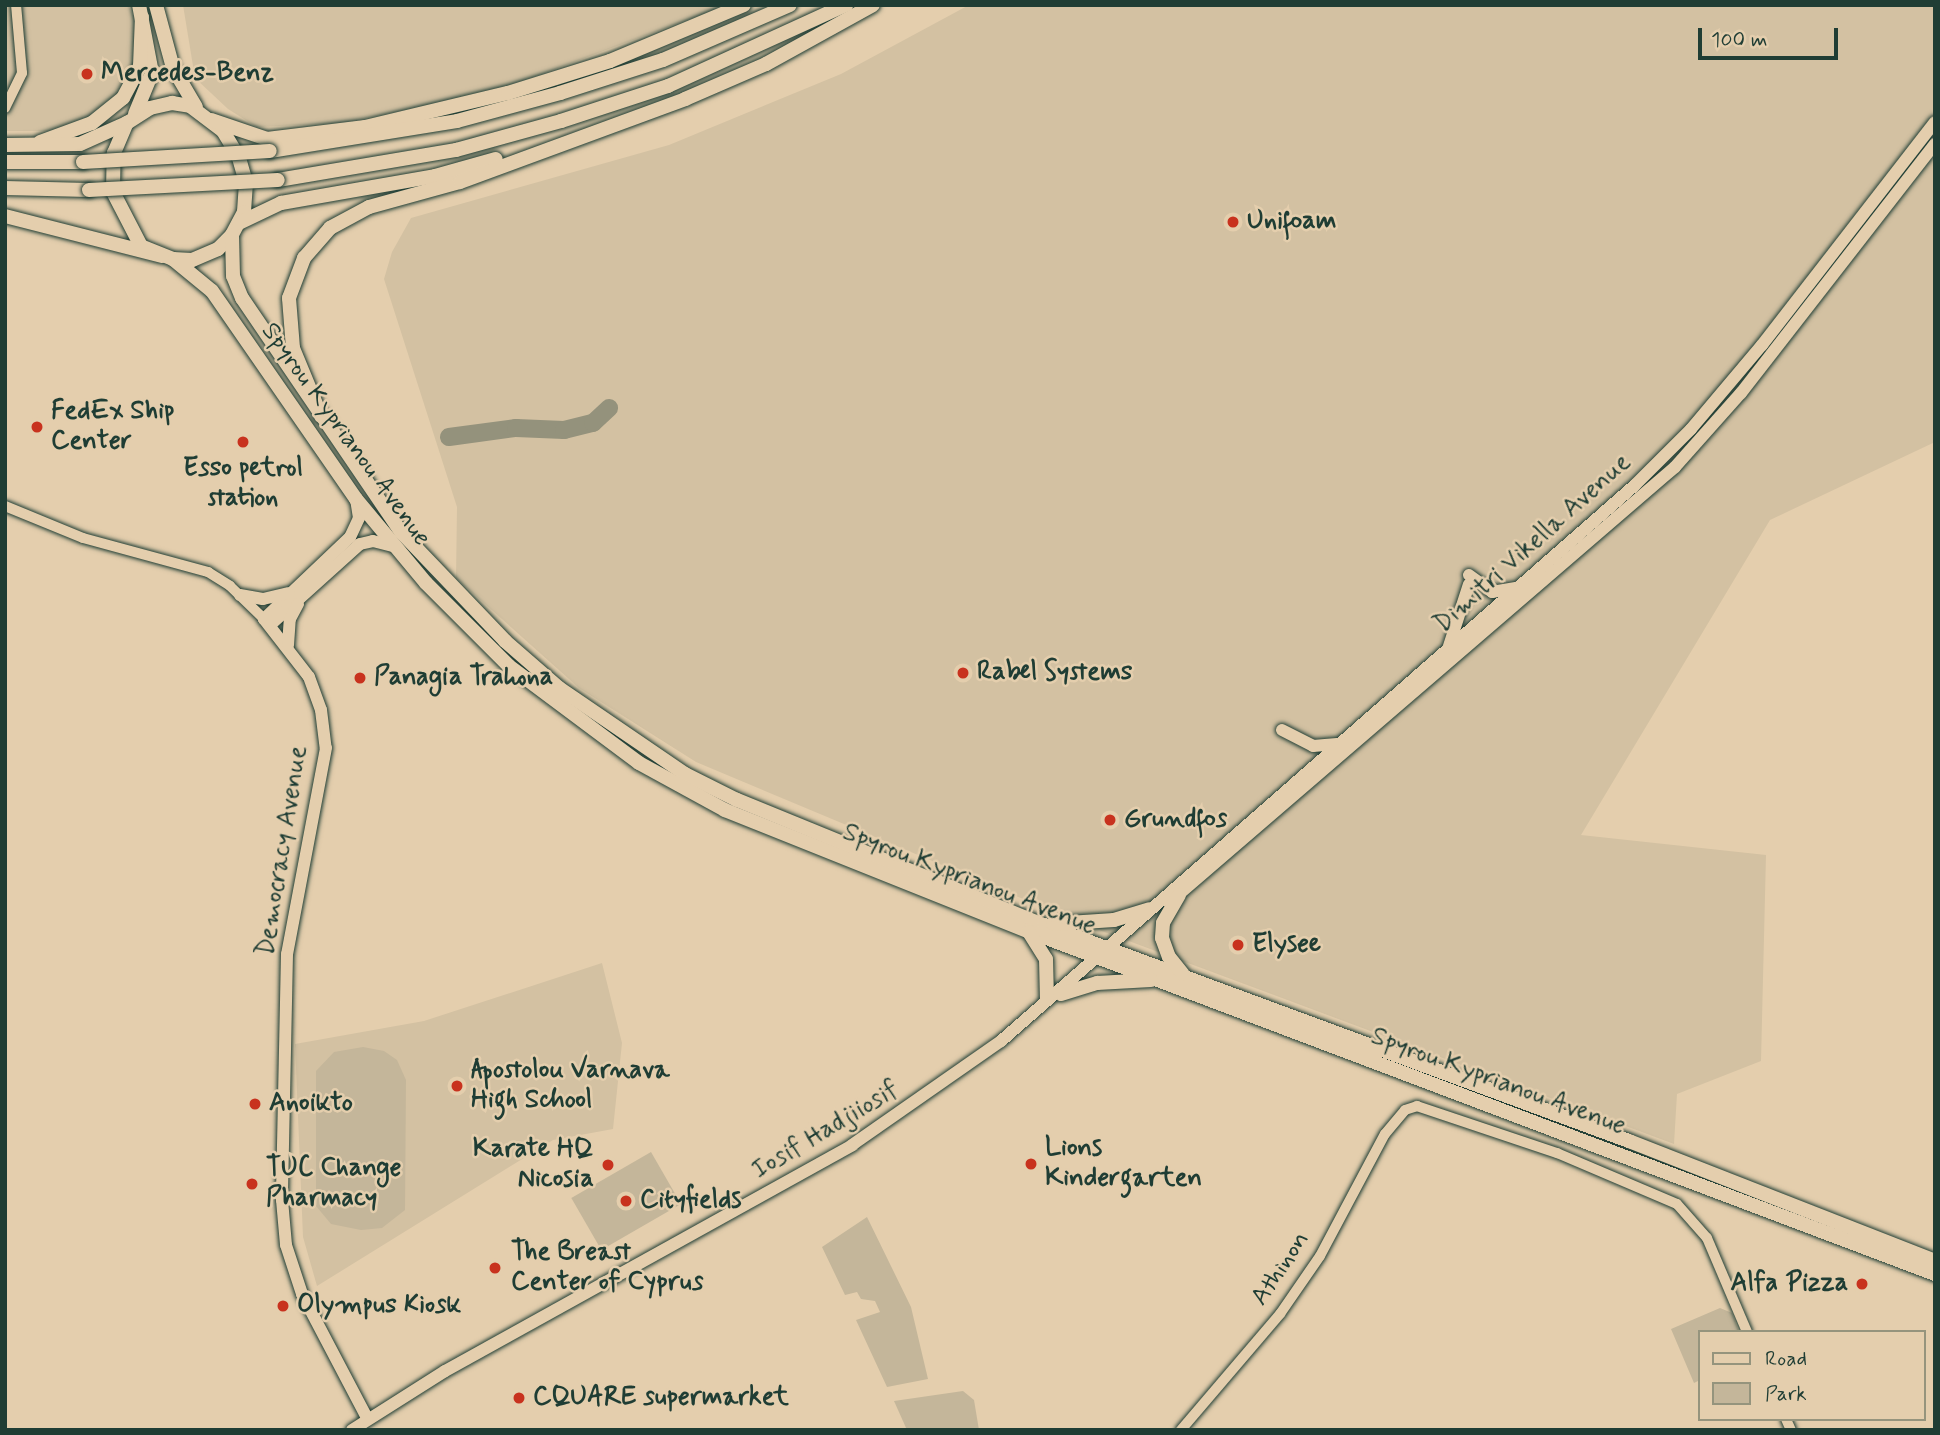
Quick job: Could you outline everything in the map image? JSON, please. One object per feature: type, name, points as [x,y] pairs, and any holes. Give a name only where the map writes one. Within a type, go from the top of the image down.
[{"type":"main road","points":[[156,5],[180,84],[234,147],[244,173],[246,204],[236,229]]},
{"type":"main road","points":[[5,145],[24,147],[93,141],[150,108],[172,103],[267,139],[365,127],[509,93],[635,53],[744,5]]},
{"type":"main road","points":[[5,162],[83,162],[271,151],[457,121],[560,93],[663,60],[790,5]]},
{"type":"main road","points":[[5,188],[89,190],[278,180],[456,150],[550,125],[668,86],[846,5]]},
{"type":"main road","points":[[321,416],[301,374],[288,316],[295,277],[315,243],[345,217],[369,207],[460,182],[743,74],[873,5]]},
{"type":"main road","points":[[141,11],[152,73],[114,153],[113,192],[141,246],[168,257]]},
{"type":"main road","points":[[24,147],[92,123],[123,98],[140,66],[141,11]]},
{"type":"main road","name":"Dimitri Vikella Avenue","points":[[1104,953],[1149,909],[1522,586],[1690,429],[1935,122]]},
{"type":"main road","points":[[5,216],[168,257],[210,254],[236,229],[281,203],[435,176],[572,139]]},
{"type":"main road","name":"Dimitri Vikella Avenue","points":[[1104,953],[1179,895],[1675,467],[1741,393],[1935,144]]},
{"type":"main road","name":"Spyrou Kyprianou Avenue","points":[[236,229],[231,266],[236,286],[381,507],[422,556],[505,641],[580,702],[685,774],[737,800],[1044,925],[1159,980],[1935,1274]]},
{"type":"main road","name":"Spyrou Kyprianou Avenue","points":[[168,257],[212,291],[356,499],[393,546],[509,666],[639,763],[725,810],[1028,931],[1186,976],[1426,1065],[1935,1261]]},
{"type":"main road","points":[[288,645],[290,619],[298,593],[355,530],[356,499]]},
{"type":"main road","points":[[267,622],[298,593],[360,544],[373,541],[393,546]]},
{"type":"main road","points":[[1446,652],[1469,580],[1492,592],[1522,586]]},
{"type":"main road","points":[[240,595],[263,599],[298,593]]},
{"type":"main road","name":"Democracy Avenue","points":[[267,622],[288,645],[315,691],[326,752],[287,954],[282,1073],[285,1234],[302,1294],[367,1418]]},
{"type":"main road","points":[[1282,730],[1313,746],[1337,744]]},
{"type":"main road","points":[[1179,895],[1163,923],[1161,938],[1169,957],[1186,976]]},
{"type":"main road","points":[[1044,925],[1106,921],[1149,909]]},
{"type":"main road","points":[[1028,931],[1046,960],[1054,996],[1097,983],[1159,980]]},
{"type":"main road","name":"Iosif Hadjiiosif","points":[[352,1430],[367,1418],[885,1125],[977,1061],[1104,953]]},
{"type":"street","points":[[5,108],[22,73],[16,5]]},
{"type":"street","name":"Democracy Avenue","points":[[5,506],[83,538],[208,572],[240,595],[267,622]]},
{"type":"street","name":"Athinon","points":[[1181,1430],[1305,1281],[1396,1118],[1405,1110],[1427,1105],[1557,1153],[1677,1204],[1707,1238],[1746,1330]]},
{"type":"shaded area","points":[[5,5],[128,5],[140,31],[129,90],[83,131],[5,131]]},
{"type":"shaded area","points":[[183,5],[727,5],[496,91],[342,123],[257,127],[228,109],[195,78]]},
{"type":"shaded area","points":[[969,5],[1935,5],[1935,442],[1770,520],[1581,835],[1766,855],[1761,1061],[1677,1094],[1674,1144],[1083,924],[696,762],[579,688],[456,578],[457,507],[384,279],[392,252],[411,218],[669,145],[841,74]]},
{"type":"shaded area","name":"Apostolou Varnava High School","points":[[602,963],[622,1043],[613,1129],[553,1140],[317,1286],[303,1237],[295,1044],[424,1021]]},
{"type":"green space","points":[[363,1047],[384,1051],[397,1060],[406,1080],[405,1210],[382,1228],[361,1230],[331,1224],[316,1206],[316,1071],[334,1052]]},
{"type":"green space","name":"Cityfields","points":[[651,1152],[681,1204],[601,1250],[571,1198]]},
{"type":"green space","points":[[867,1217],[911,1307],[928,1379],[887,1387],[856,1320],[880,1312],[875,1301],[861,1299],[857,1292],[845,1295],[822,1247]]},
{"type":"green space","points":[[1720,1308],[1732,1313],[1738,1330],[1699,1330],[1699,1380],[1694,1383],[1671,1329]]},
{"type":"green space","points":[[963,1391],[974,1400],[979,1430],[907,1430],[894,1401]]},
{"type":"waterway","points":[[449,437],[516,428],[564,430],[593,423],[609,408]]},
{"type":"place","name":"Mercedes-Benz","points":[[87,74]]},
{"type":"place","name":"Unifoam","points":[[1233,222]]},
{"type":"place","name":"FedEx Ship Center","points":[[37,427]]},
{"type":"place","name":"Esso petrol station","points":[[243,442]]},
{"type":"place","name":"Rabel Systems","points":[[963,673]]},
{"type":"place","name":"Panagia Trahona","points":[[360,678]]},
{"type":"place","name":"Grundfos","points":[[1110,820]]},
{"type":"place","name":"Elysee","points":[[1238,945]]},
{"type":"place","name":"Apostolou Varnava High School","points":[[457,1086]]},
{"type":"place","name":"Anoikto","points":[[255,1104]]},
{"type":"place","name":"Lions Kindergarten","points":[[1031,1164]]},
{"type":"place","name":"Karate HQ Nicosia","points":[[608,1165]]},
{"type":"place","name":"TUC Change Pharmacy","points":[[252,1184]]},
{"type":"place","name":"Cityfields","points":[[626,1201]]},
{"type":"place","name":"The Breast Center of Cyprus","points":[[495,1268]]},
{"type":"place","name":"Alfa Pizza","points":[[1862,1284]]},
{"type":"place","name":"Olympus Kiosk","points":[[283,1306]]},
{"type":"place","name":"CQUARE supermarket","points":[[519,1398]]}]
